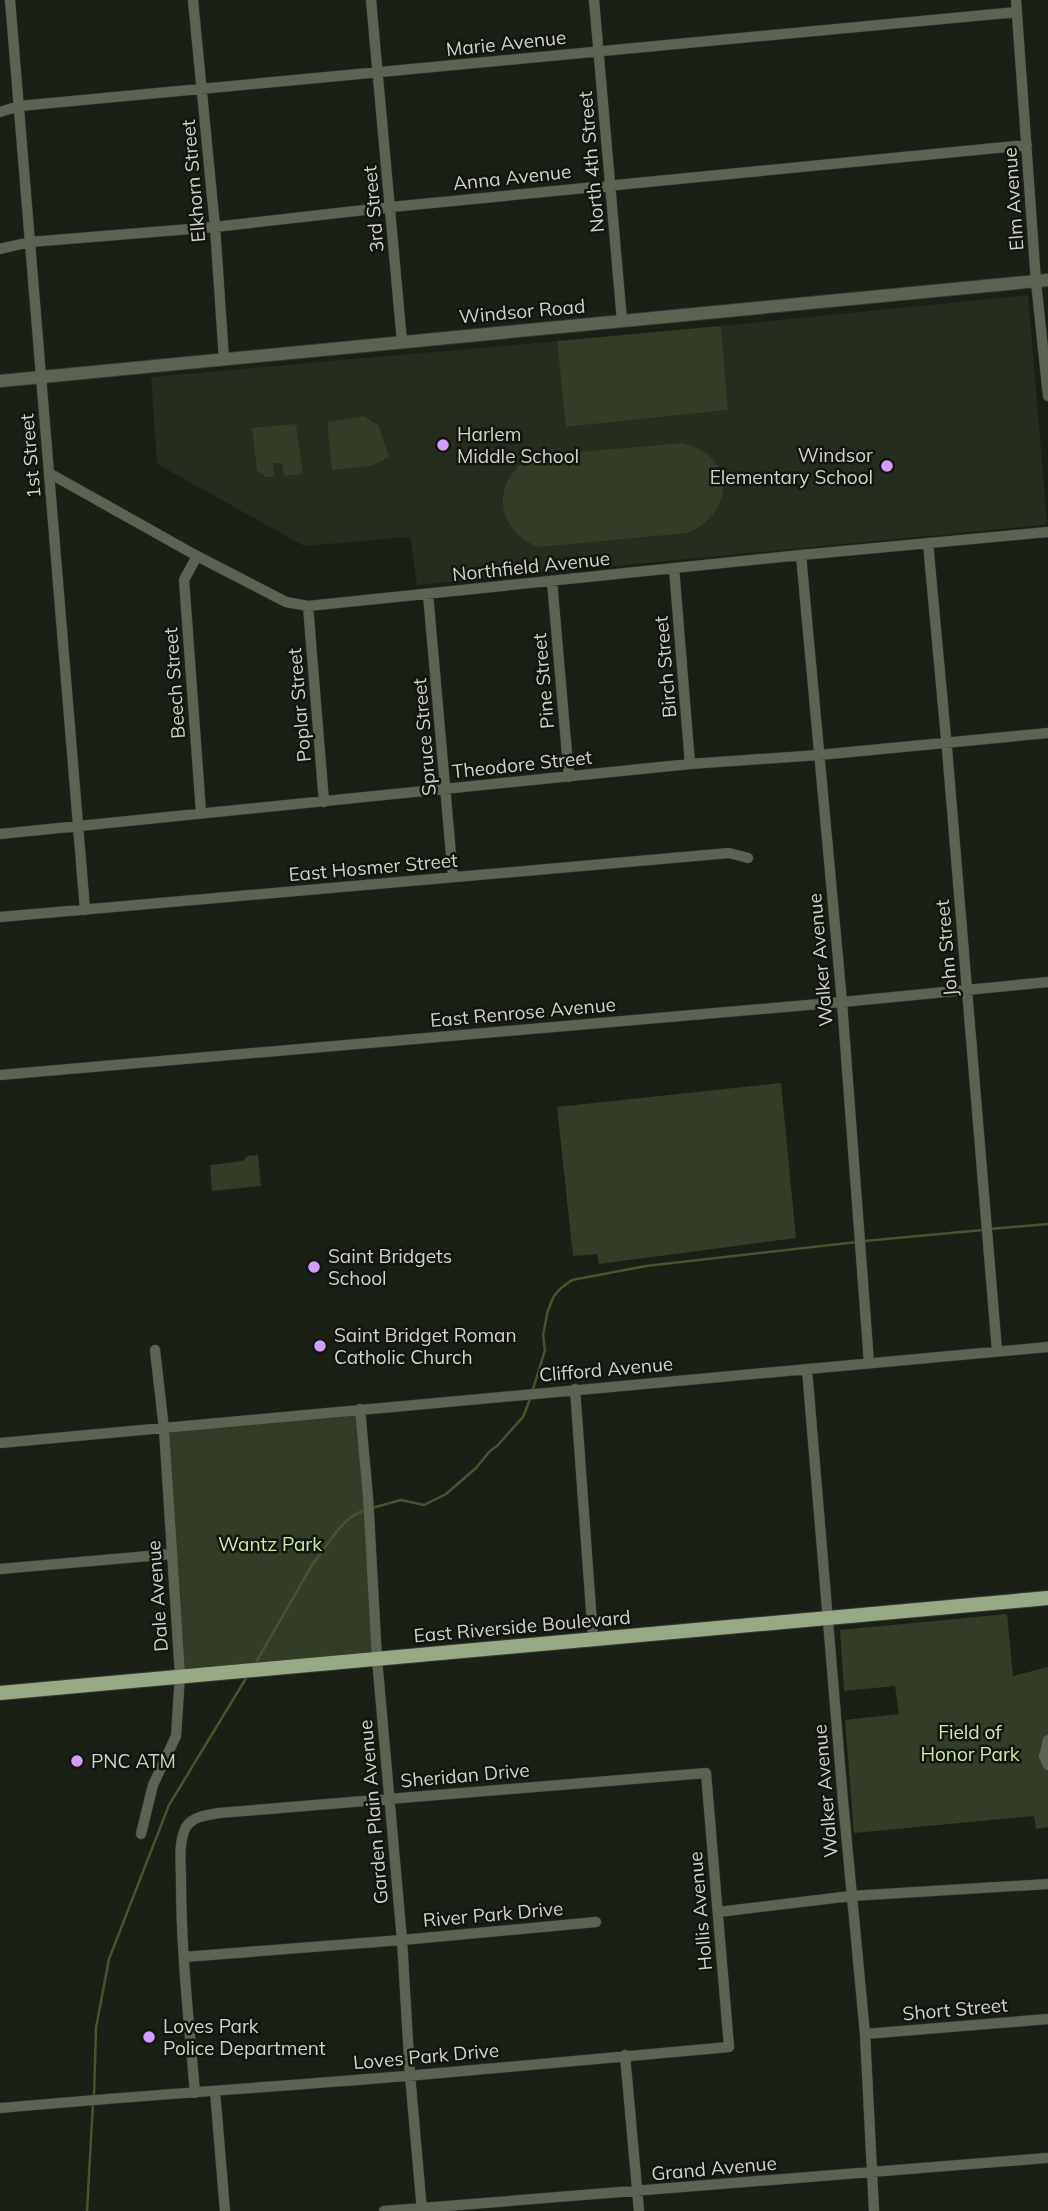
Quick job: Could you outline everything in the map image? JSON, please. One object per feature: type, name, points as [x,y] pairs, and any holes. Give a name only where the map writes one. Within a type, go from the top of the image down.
[{"type":"main road","name":"East Riverside Boulevard","points":[[0,1693],[1048,1598]]},
{"type":"street","name":"1st Street","points":[[10,0],[85,910]]},
{"type":"street","name":"Elkhorn Street","points":[[192,0],[215,227],[224,359]]},
{"type":"street","name":"3rd Street","points":[[371,0],[402,342]]},
{"type":"street","name":"North 4th Street","points":[[594,0],[622,321]]},
{"type":"street","name":"Elm Avenue","points":[[1016,0],[1027,145],[1042,281],[1048,396]]},
{"type":"street","name":"Marie Avenue","points":[[0,112],[19,106],[1017,12]]},
{"type":"street","name":"Anna Avenue","points":[[0,249],[30,242],[215,227],[391,206],[1027,145]]},
{"type":"street","name":"Windsor Road","points":[[0,381],[1042,281]]},
{"type":"street","name":"Northfield Avenue","points":[[49,473],[197,556],[286,602],[308,606],[1048,532]]},
{"type":"street","name":"John Street","points":[[928,543],[997,1351]]},
{"type":"street","name":"Walker Avenue","points":[[801,555],[842,1002],[869,1363]]},
{"type":"street","name":"Beech Street","points":[[197,556],[184,580],[201,812]]},
{"type":"street","name":"Birch Street","points":[[674,568],[690,764]]},
{"type":"street","name":"Pine Street","points":[[552,581],[569,777]]},
{"type":"street","name":"Spruce Street","points":[[428,594],[453,877]]},
{"type":"street","name":"Poplar Street","points":[[308,606],[324,802]]},
{"type":"street","name":"Theodore Street","points":[[0,834],[690,764],[1048,733]]},
{"type":"street","name":"East Hosmer Street","points":[[0,917],[729,853],[748,858]]},
{"type":"street","name":"East Renrose Avenue","points":[[0,1075],[1048,982]]},
{"type":"street","name":"Clifford Avenue","points":[[0,1443],[1048,1347]]},
{"type":"street","name":"Dale Avenue","points":[[141,1834],[153,1785],[176,1736],[180,1675],[155,1350]]},
{"type":"street","name":"Walker Avenue","points":[[807,1369],[864,2034],[874,2211]]},
{"type":"street","points":[[575,1389],[593,1638]]},
{"type":"street","name":"Garden Plain Avenue","points":[[360,1409],[377,1659],[422,2209]]},
{"type":"street","points":[[0,1569],[172,1554]]},
{"type":"street","points":[[1048,1740],[1044,1756],[1048,1765]]},
{"type":"street","name":"Sheridan Drive","points":[[184,1957],[181,1850],[188,1824],[199,1817],[219,1813],[706,1773]]},
{"type":"street","name":"Hollis Avenue","points":[[706,1773],[729,2047]]},
{"type":"street","points":[[718,1912],[851,1896],[1048,1884]]},
{"type":"street","name":"River Park Drive","points":[[184,1957],[596,1922]]},
{"type":"street","points":[[184,1957],[195,2093]]},
{"type":"street","name":"Short Street","points":[[864,2034],[1048,2019]]},
{"type":"street","name":"Loves Park Drive","points":[[0,2108],[729,2047]]},
{"type":"street","points":[[625,2055],[639,2211]]},
{"type":"street","points":[[215,2091],[225,2211]]},
{"type":"street","name":"Grand Avenue","points":[[384,2211],[1046,2158]]},
{"type":"shaded area","points":[[1028,295],[1047,521],[1045,525],[417,585],[410,537],[304,546],[157,464],[151,377],[557,341],[567,427],[728,410],[721,326]]},
{"type":"green space","points":[[721,326],[728,410],[566,427],[557,341]]},
{"type":"green space","points":[[364,416],[379,426],[389,457],[371,466],[332,470],[327,422]]},
{"type":"green space","points":[[296,424],[303,474],[284,476],[282,463],[273,463],[274,477],[266,477],[257,471],[252,428]]},
{"type":"green space","points":[[683,443],[713,459],[721,471],[723,485],[715,511],[704,523],[688,533],[538,547],[523,539],[512,528],[506,516],[504,490],[519,465],[533,456]]},
{"type":"green space","points":[[781,1083],[796,1238],[599,1264],[597,1254],[573,1256],[557,1107]]},
{"type":"green space","points":[[258,1155],[261,1186],[212,1191],[210,1165],[243,1161],[247,1156]]},
{"type":"green space","name":"Wantz Park","points":[[360,1409],[377,1659],[180,1675],[164,1429]]},
{"type":"green space","name":"Field of Honor Park","points":[[1007,1614],[1013,1676],[1048,1667],[1048,1827],[1036,1829],[1034,1816],[854,1833],[845,1720],[899,1714],[895,1686],[844,1691],[840,1630]]},
{"type":"waterway","points":[[989,1229],[1048,1224]]},
{"type":"waterway","points":[[864,1241],[983,1230]]},
{"type":"waterway","points":[[533,1389],[545,1350],[543,1335],[548,1310],[554,1296],[572,1280],[646,1266],[857,1242]]},
{"type":"waterway","points":[[372,1508],[401,1500],[424,1505],[446,1494],[476,1468],[523,1417],[530,1399]]},
{"type":"waterway","points":[[255,1664],[312,1565],[341,1526],[365,1510]]},
{"type":"waterway","points":[[94,2096],[96,2028],[109,1959],[169,1805],[248,1675]]},
{"type":"waterway","points":[[87,2211],[93,2103]]},
{"type":"place","name":"Harlem Middle School","points":[[443,445]]},
{"type":"place","name":"Windsor Elementary School","points":[[887,466]]},
{"type":"place","name":"Saint Bridgets School","points":[[314,1267]]},
{"type":"place","name":"Saint Bridget Roman Catholic Church","points":[[320,1346]]},
{"type":"place","name":"PNC ATM","points":[[77,1761]]},
{"type":"place","name":"Loves Park Police Department","points":[[149,2037]]}]
